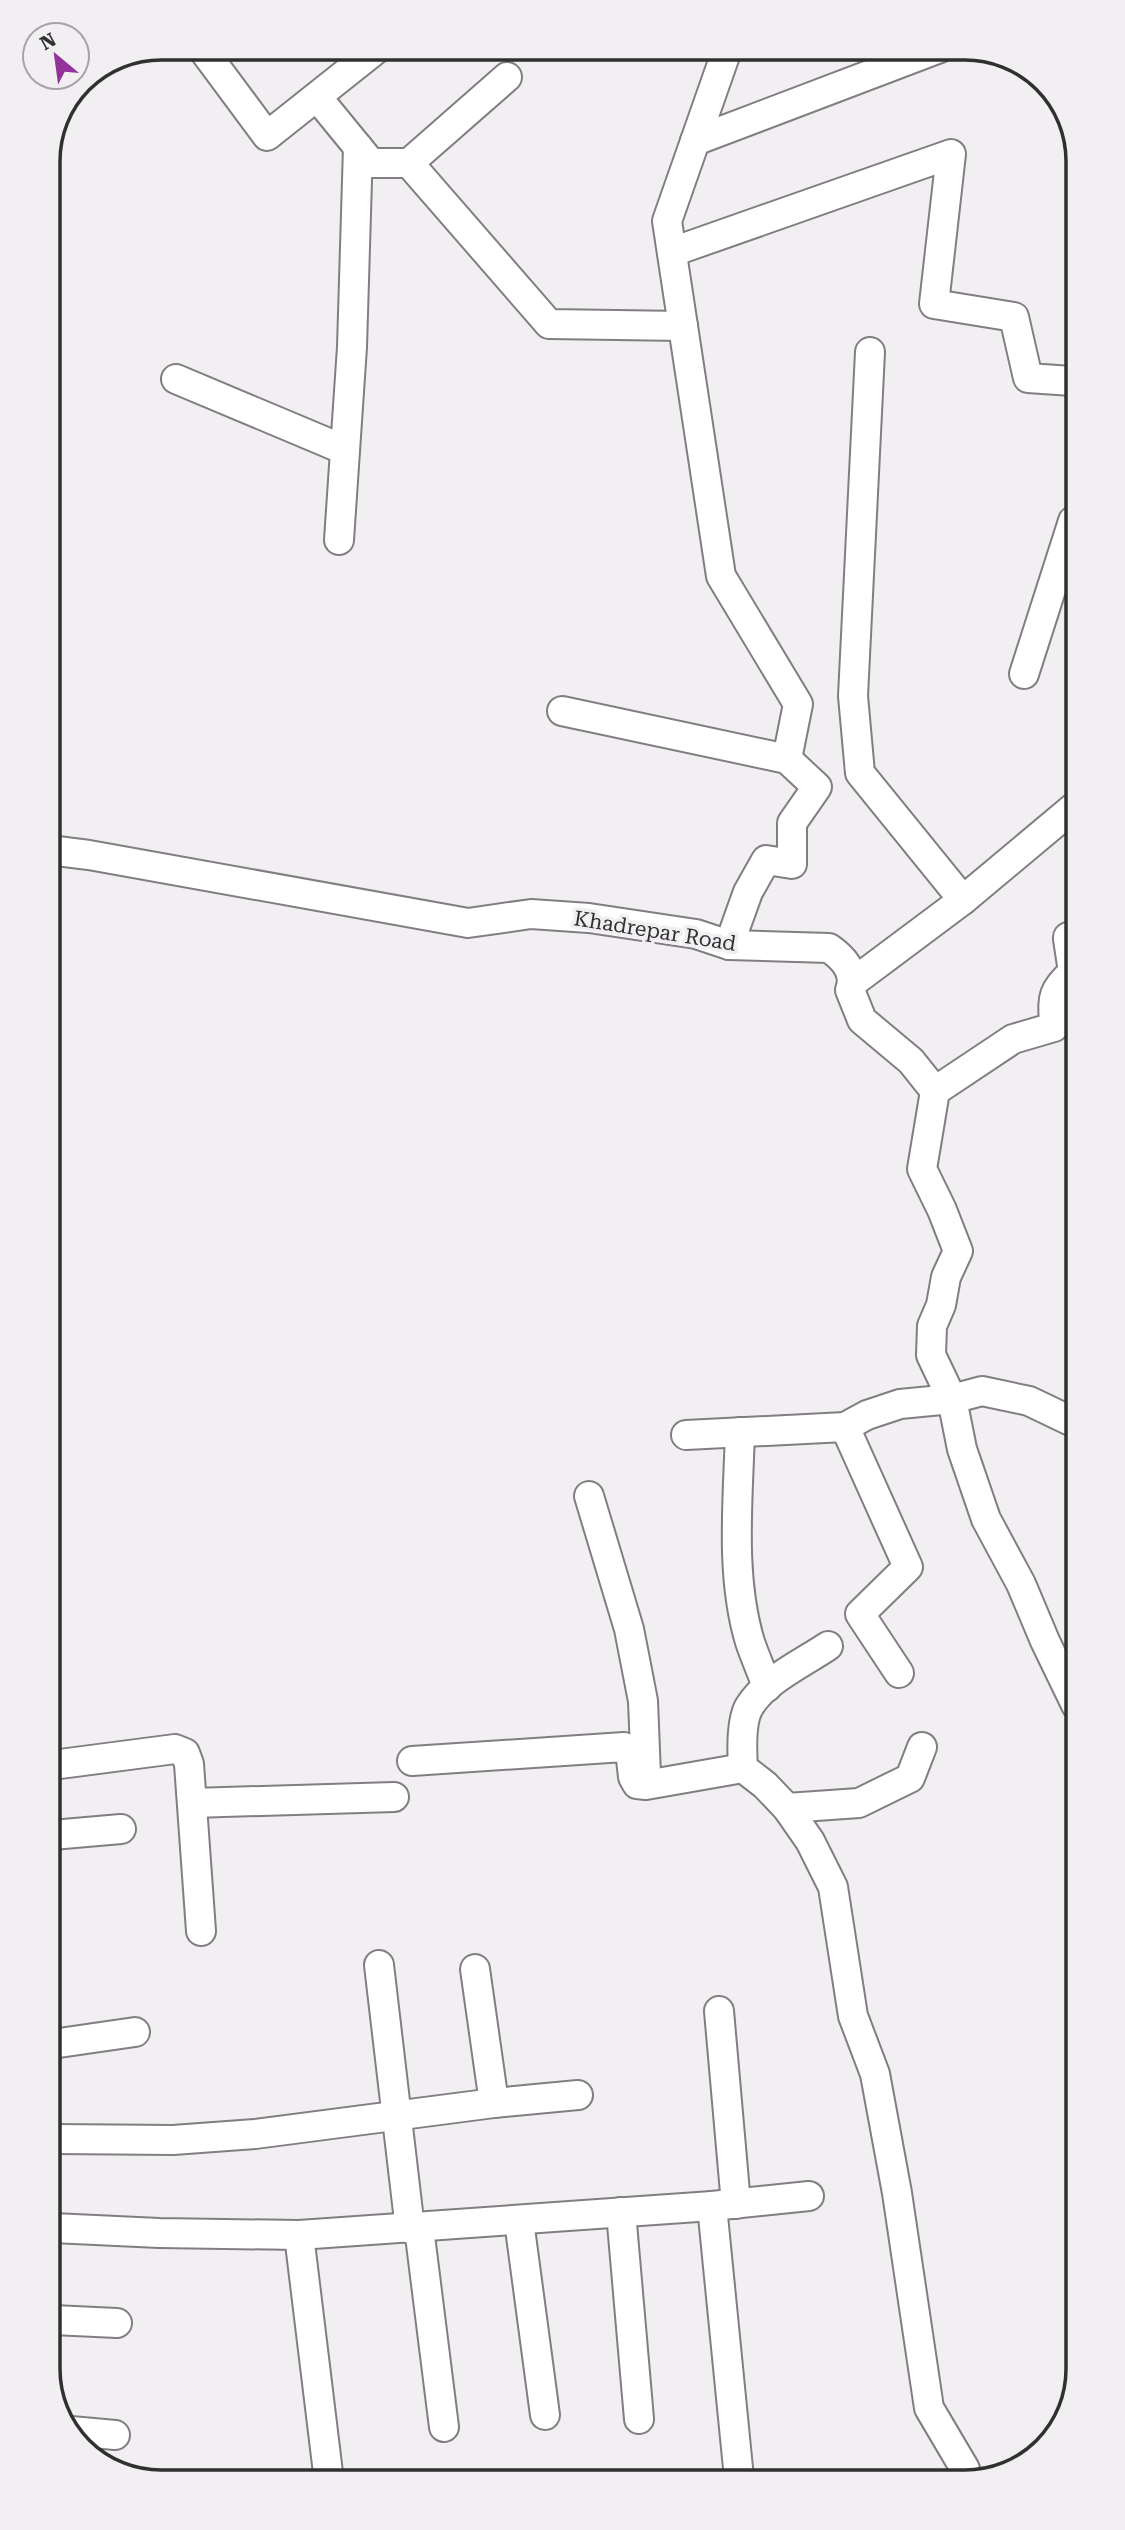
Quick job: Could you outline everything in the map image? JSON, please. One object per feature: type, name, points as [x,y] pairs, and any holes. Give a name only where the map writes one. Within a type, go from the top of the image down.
[{"type":"street","points":[[211,60],[267,136],[363,60]]},
{"type":"street","points":[[723,60],[667,221],[721,576],[798,704],[787,759]]},
{"type":"street","points":[[695,141],[908,60]]},
{"type":"street","points":[[317,97],[371,163],[409,163],[507,77]]},
{"type":"street","points":[[339,540],[352,347],[358,147]]},
{"type":"street","points":[[672,252],[951,154],[934,304],[1014,317],[1028,378],[1066,381]]},
{"type":"street","points":[[409,163],[549,324],[683,326]]},
{"type":"street","points":[[870,352],[853,696],[860,773],[963,900]]},
{"type":"street","points":[[176,379],[345,450]]},
{"type":"street","points":[[1024,674],[1066,543]]},
{"type":"street","points":[[562,711],[787,759],[817,787],[792,822],[792,864],[766,860],[748,892],[729,945]]},
{"type":"street","points":[[852,984],[963,900],[1066,814]]},
{"type":"street","name":"Khadrepar Road","points":[[60,851],[468,923],[531,914],[589,918],[696,934],[729,945],[829,948],[840,956],[850,972],[850,990],[862,1020],[911,1061],[935,1091]]},
{"type":"street","points":[[1066,979],[1056,989],[1052,1001],[1054,1027],[1013,1039],[935,1091],[922,1169],[958,1251],[946,1277],[932,1326],[931,1355],[953,1399],[962,1449],[986,1519],[1021,1584],[1066,1685]]},
{"type":"street","points":[[686,1435],[845,1427],[867,1415],[900,1405],[953,1399],[982,1391],[1029,1401],[1066,1419]]},
{"type":"street","points":[[845,1427],[908,1567],[860,1614],[899,1673]]},
{"type":"street","points":[[740,1432],[737,1501],[739,1578],[750,1640],[767,1687]]},
{"type":"street","points":[[589,1496],[631,1641],[643,1701],[646,1784]]},
{"type":"street","points":[[828,1646],[767,1687],[748,1709],[741,1747],[743,1768],[765,1785],[787,1808],[810,1841],[833,1887],[853,2016],[878,2087],[897,2193],[929,2408],[965,2470]]},
{"type":"street","points":[[412,1761],[624,1747],[630,1750],[632,1777],[637,1784],[743,1768]]},
{"type":"street","points":[[787,1808],[859,1802],[909,1778],[922,1747]]},
{"type":"street","points":[[60,1764],[175,1749],[185,1753],[190,1764],[201,1931]]},
{"type":"street","points":[[192,1803],[394,1797]]},
{"type":"street","points":[[60,1834],[121,1829]]},
{"type":"street","points":[[379,1965],[396,2115],[444,2427]]},
{"type":"street","points":[[475,1969],[494,2103]]},
{"type":"street","points":[[719,2011],[724,2205],[739,2470]]},
{"type":"street","points":[[60,2043],[135,2032]]},
{"type":"street","points":[[60,2139],[173,2140],[255,2134],[494,2103],[578,2095]]},
{"type":"street","points":[[60,2228],[299,2235],[415,2229],[809,2196]]},
{"type":"street","points":[[621,2212],[639,2419]]},
{"type":"street","points":[[519,2221],[545,2415]]},
{"type":"street","points":[[299,2235],[328,2470]]},
{"type":"street","points":[[60,2320],[117,2323]]},
{"type":"street","points":[[81,2432],[115,2435]]}]
